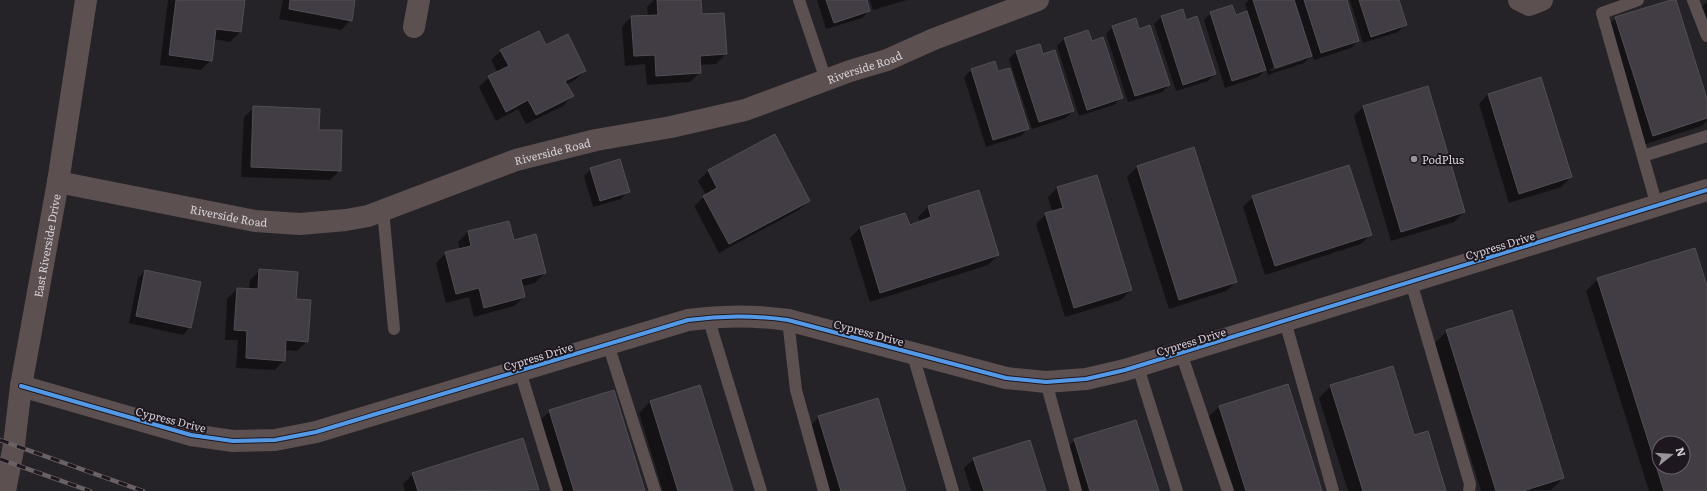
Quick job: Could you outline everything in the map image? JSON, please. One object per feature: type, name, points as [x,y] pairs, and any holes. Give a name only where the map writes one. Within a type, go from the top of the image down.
[{"type":"street","name":"East Riverside Drive","points":[[5,491],[14,445],[21,386],[58,182],[86,0]]},
{"type":"street","points":[[414,27],[419,0]]},
{"type":"street","name":"Riverside Road","points":[[58,182],[255,221],[300,224],[368,216],[516,160],[596,140],[671,127],[745,110],[826,80],[887,60],[934,39],[1038,0]]},
{"type":"street","points":[[1519,0],[1529,5],[1542,0]]},
{"type":"street","name":"Cypress Drive","points":[[21,386],[191,436],[233,441],[274,440],[316,432],[688,320],[728,315],[788,320],[1006,378],[1046,382],[1086,379],[1138,367],[1707,190]]},
{"type":"lane","points":[[799,0],[826,80]]},
{"type":"lane","points":[[1638,0],[1602,13],[1657,206]]},
{"type":"lane","points":[[1693,0],[1707,36]]},
{"type":"lane","points":[[1643,156],[1707,136]]},
{"type":"lane","points":[[383,210],[394,329]]},
{"type":"lane","points":[[1410,282],[1470,484],[1469,491]]},
{"type":"lane","points":[[708,317],[761,491]]},
{"type":"lane","points":[[788,320],[796,390],[824,491]]},
{"type":"lane","points":[[1285,321],[1333,491]]},
{"type":"lane","points":[[608,344],[655,491]]},
{"type":"lane","points":[[912,352],[953,491]]},
{"type":"lane","points":[[1181,353],[1228,491]]},
{"type":"lane","points":[[1138,367],[1177,491]]},
{"type":"lane","points":[[520,371],[557,491]]},
{"type":"lane","points":[[1046,382],[1076,491]]},
{"type":"building","points":[[176,0],[245,0],[241,32],[216,29],[212,61],[169,55]]},
{"type":"building","points":[[290,0],[355,0],[352,21],[289,9]]},
{"type":"building","points":[[657,0],[701,0],[702,14],[724,13],[727,54],[700,56],[701,73],[656,76],[655,55],[634,56],[631,16],[658,15]]},
{"type":"building","points":[[826,0],[867,0],[870,11],[834,23]]},
{"type":"building","points":[[1253,0],[1294,0],[1312,56],[1275,68]]},
{"type":"building","points":[[1304,0],[1347,0],[1359,41],[1321,53]]},
{"type":"building","points":[[1359,0],[1399,0],[1407,25],[1371,37]]},
{"type":"building","points":[[1671,0],[1676,0],[1707,99],[1707,118],[1653,136],[1615,17]]},
{"type":"building","points":[[1232,5],[1236,15],[1247,11],[1266,70],[1232,81],[1210,12]]},
{"type":"building","points":[[1183,9],[1186,20],[1197,16],[1216,74],[1183,85],[1161,16]]},
{"type":"building","points":[[1136,18],[1139,29],[1150,25],[1170,85],[1135,96],[1112,26]]},
{"type":"building","points":[[1088,30],[1092,41],[1103,37],[1123,98],[1087,110],[1064,38]]},
{"type":"building","points":[[539,31],[546,45],[568,34],[586,71],[565,81],[574,96],[536,115],[528,100],[506,112],[488,76],[509,66],[500,50]]},
{"type":"building","points":[[1040,44],[1043,54],[1055,50],[1074,111],[1039,122],[1016,51]]},
{"type":"building","points":[[995,61],[998,71],[1010,68],[1029,129],[993,140],[971,69]]},
{"type":"building","points":[[1541,77],[1572,177],[1519,194],[1488,94]]},
{"type":"building","name":"PodPlus","points":[[1428,86],[1465,212],[1401,232],[1363,106]]},
{"type":"building","points":[[253,106],[320,109],[319,130],[342,130],[341,171],[251,167]]},
{"type":"building","points":[[775,134],[810,201],[729,244],[703,196],[717,188],[708,170]]},
{"type":"building","points":[[1194,147],[1237,282],[1179,300],[1137,166]]},
{"type":"building","points":[[620,159],[630,192],[600,201],[590,168]]},
{"type":"building","points":[[1349,165],[1372,235],[1275,266],[1252,196]]},
{"type":"building","points":[[1097,175],[1132,290],[1074,308],[1045,213],[1063,208],[1057,187]]},
{"type":"building","points":[[979,190],[999,255],[880,293],[860,227],[905,213],[910,225],[931,217],[928,206]]},
{"type":"building","points":[[509,221],[514,240],[536,234],[546,273],[521,279],[525,297],[484,308],[479,288],[456,294],[445,252],[471,246],[468,231]]},
{"type":"building","points":[[1695,248],[1707,286],[1707,491],[1664,491],[1659,475],[1691,475],[1691,435],[1651,435],[1651,450],[1597,278]]},
{"type":"building","points":[[259,269],[298,272],[296,299],[311,300],[308,342],[286,340],[285,361],[246,358],[247,331],[234,330],[237,288],[258,289]]},
{"type":"building","points":[[145,270],[201,282],[191,328],[136,316]]},
{"type":"building","points":[[1512,310],[1564,478],[1523,491],[1496,491],[1446,330]]},
{"type":"building","points":[[1393,366],[1414,435],[1428,431],[1446,491],[1363,491],[1330,385]]},
{"type":"building","points":[[1288,384],[1322,491],[1246,491],[1219,406]]},
{"type":"building","points":[[700,385],[733,491],[678,491],[650,401]]},
{"type":"building","points":[[614,390],[645,491],[574,491],[549,410]]},
{"type":"building","points":[[878,398],[906,491],[841,491],[818,416]]},
{"type":"building","points":[[1136,420],[1159,491],[1090,491],[1074,439]]},
{"type":"building","points":[[523,438],[539,490],[418,491],[412,473]]},
{"type":"building","points":[[1030,440],[1046,491],[984,491],[973,458]]},
{"type":"railway","points":[[0,440],[143,491]]},
{"type":"railway","points":[[0,459],[90,491]]},
{"type":"cycle path","points":[[21,386],[191,435],[233,441],[275,440],[316,432],[688,320],[738,316],[788,320],[1006,378],[1046,382],[1086,379],[1125,370],[1707,190]]},
{"type":"place","name":"PodPlus","points":[[1414,159]]}]
